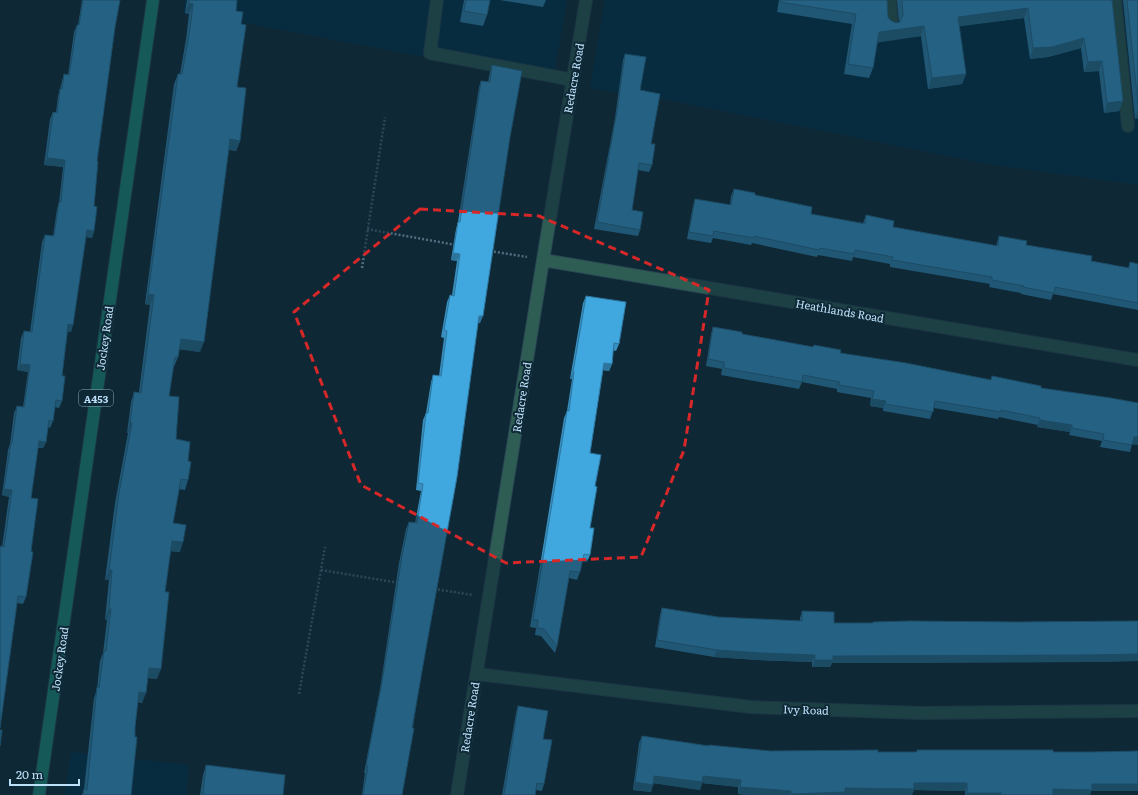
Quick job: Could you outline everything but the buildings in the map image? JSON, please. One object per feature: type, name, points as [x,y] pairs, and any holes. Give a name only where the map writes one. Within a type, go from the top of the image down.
[{"type":"main road","name":"Jockey Road","points":[[39,795],[153,0]]},
{"type":"street","points":[[437,0],[430,53],[573,80]]},
{"type":"street","name":"Redacre Road","points":[[457,795],[586,0]]},
{"type":"street","points":[[890,0],[892,26]]},
{"type":"street","points":[[1115,0],[1128,126]]},
{"type":"street","name":"Heathlands Road","points":[[543,260],[1138,360]]},
{"type":"street","name":"Ivy Road","points":[[476,674],[751,707],[920,713],[1138,711]]},
{"type":"path","points":[[362,268],[385,117]]},
{"type":"path","points":[[367,229],[459,246]]},
{"type":"path","points":[[482,250],[543,260]]},
{"type":"path","points":[[299,694],[325,547]]},
{"type":"path","points":[[321,570],[405,584]]},
{"type":"path","points":[[428,588],[489,598]]},
{"type":"highlighted area","points":[[420,209],[539,216],[709,290],[684,450],[641,557],[506,563],[361,485],[294,312]]},
{"type":"shaded area","points":[[185,0],[567,0],[553,81],[239,22],[183,14]]},
{"type":"shaded area","points":[[605,0],[1138,0],[1138,185],[988,164],[668,100],[590,88]]},
{"type":"shaded area","points":[[71,752],[189,765],[186,795],[65,795]]}]
